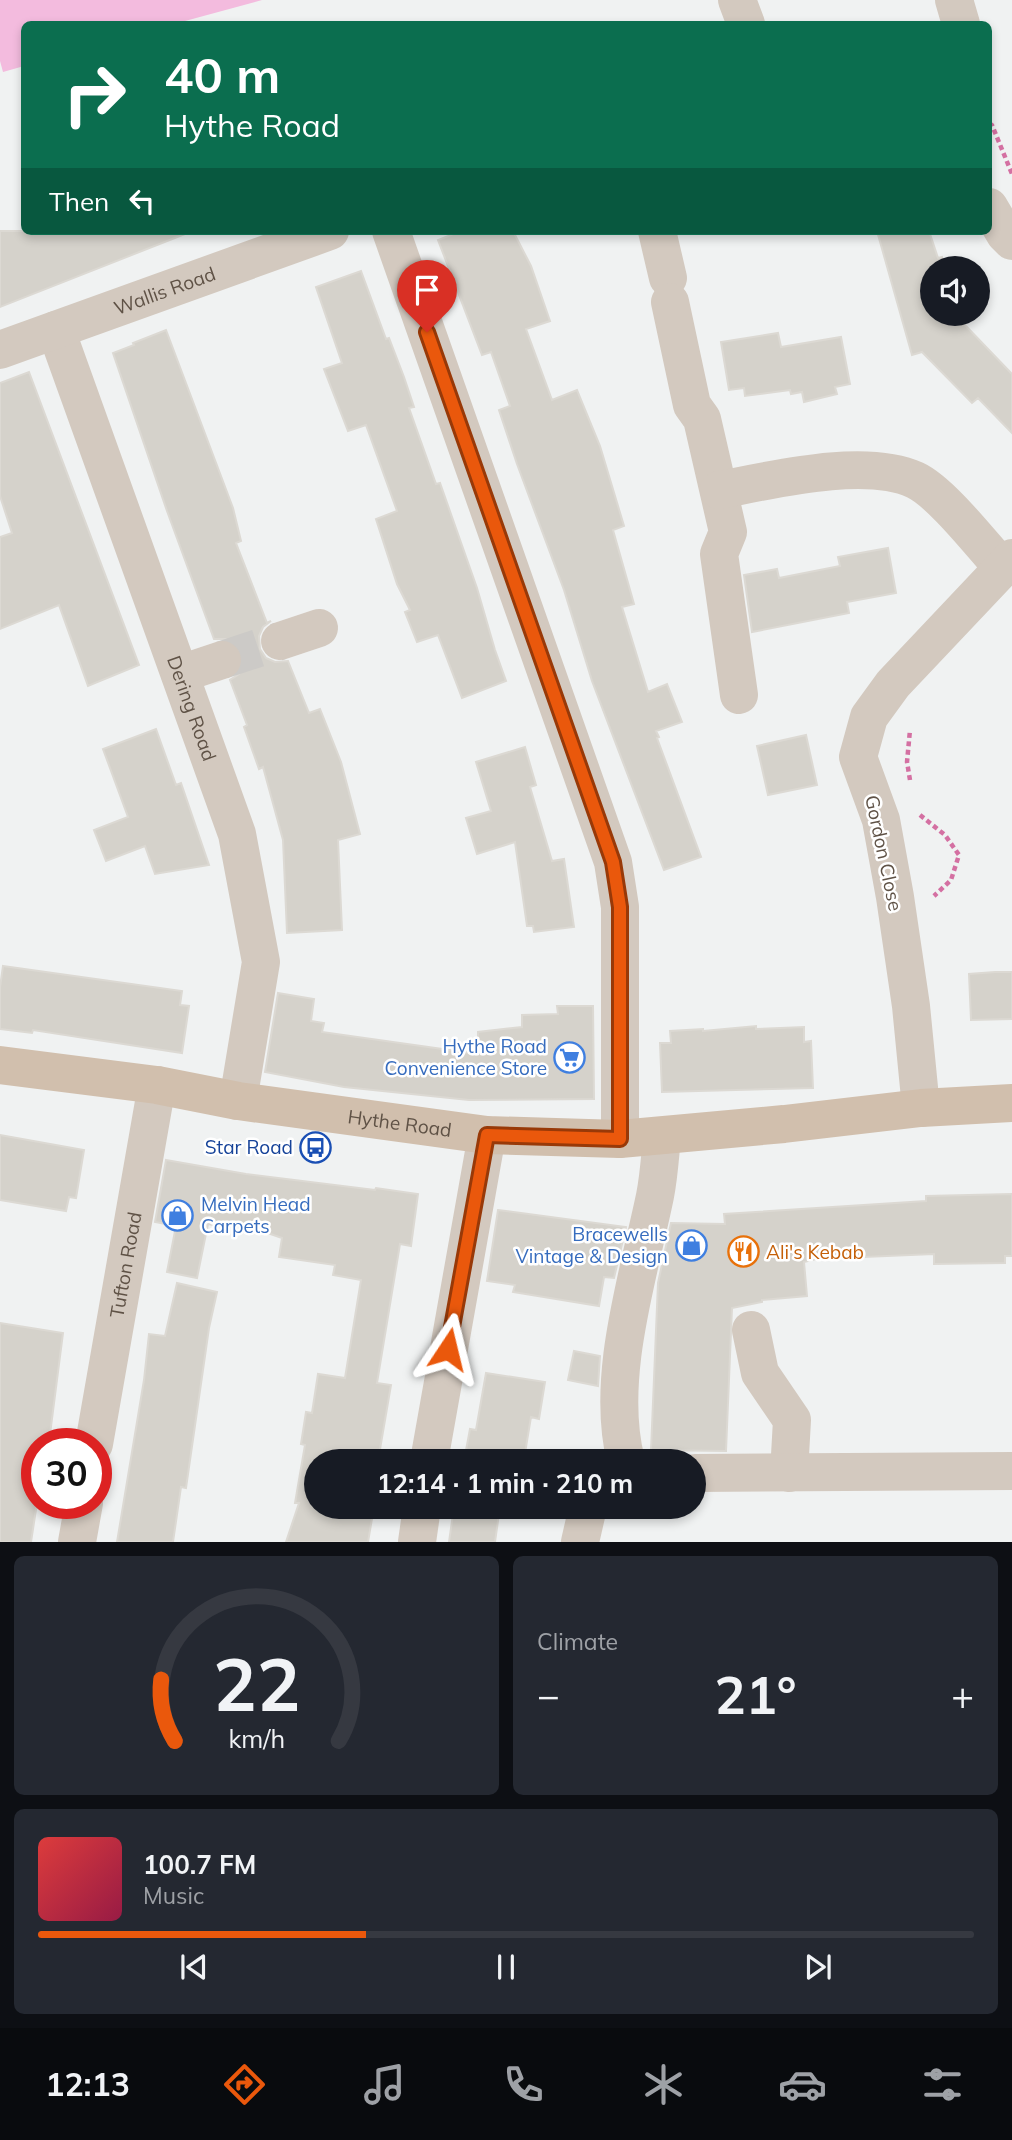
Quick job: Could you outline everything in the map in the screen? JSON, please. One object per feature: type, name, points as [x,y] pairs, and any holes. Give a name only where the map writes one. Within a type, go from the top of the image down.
[{"type":"main road","name":"Hythe Road","points":[[0,1065],[157,1085],[238,1101],[487,1135],[620,1139],[662,1137],[920,1108],[1012,1103]]},
{"type":"street","points":[[737,0],[745,21]]},
{"type":"street","points":[[954,0],[960,21]]},
{"type":"street","points":[[992,212],[1012,242]]},
{"type":"street","name":"Wallis Road","points":[[0,350],[315,235]]},
{"type":"street","points":[[392,235],[613,862],[620,907],[620,1139]]},
{"type":"street","points":[[658,235],[692,404],[702,419],[728,532],[719,554],[739,695]]},
{"type":"street","name":"Dering Road","points":[[56,330],[237,834],[261,962],[238,1101]]},
{"type":"street","name":"Gordon Close","points":[[719,490],[794,476],[876,469],[916,480],[946,504],[1007,562],[893,684],[869,717],[858,757],[881,820],[895,897],[911,1006],[920,1108]]},
{"type":"street","points":[[280,641],[318,628]]},
{"type":"street","points":[[180,674],[222,660]]},
{"type":"street","name":"Tufton Road","points":[[97,1428],[157,1085]]},
{"type":"street","points":[[431,1449],[487,1135]]},
{"type":"street","points":[[622,1449],[619,1437],[622,1353],[656,1191],[662,1137]]},
{"type":"street","points":[[751,1330],[760,1373],[792,1420],[789,1473]]},
{"type":"street","points":[[706,1473],[1012,1472]]},
{"type":"street","points":[[77,1542],[81,1519]]},
{"type":"street","points":[[416,1542],[420,1519]]},
{"type":"street","points":[[580,1542],[585,1519]]},
{"type":"path","points":[[992,125],[1012,174]]},
{"type":"path","points":[[911,783],[907,762],[912,723]]},
{"type":"path","points":[[895,897],[933,897],[951,880],[957,865],[958,855],[952,845],[945,835],[919,814],[916,804]]},
{"type":"shaded area","points":[[0,0],[262,0],[185,21],[21,21],[21,67],[3,72],[0,61]]},
{"type":"building","points":[[0,231],[21,231],[21,235],[182,235],[0,307]]},
{"type":"building","points":[[451,235],[515,235],[531,266],[550,321],[526,329],[552,400],[577,390],[600,446],[624,526],[613,530],[634,604],[622,607],[648,692],[667,684],[682,722],[656,731],[701,857],[664,870],[592,681],[564,590],[517,464],[499,410],[510,406],[491,352],[482,355],[438,240]]},
{"type":"building","points":[[878,235],[930,235],[937,256],[920,256],[920,326],[966,326],[1012,374],[1012,433],[978,398],[972,403],[922,352],[912,355]]},
{"type":"building","points":[[361,271],[386,339],[389,338],[404,377],[414,407],[409,408],[436,484],[440,483],[506,681],[462,698],[438,635],[417,642],[405,612],[410,610],[397,584],[376,519],[397,511],[366,425],[348,431],[324,369],[342,363],[316,287]]},
{"type":"building","points":[[166,330],[233,508],[241,541],[236,543],[267,623],[271,621],[263,627],[259,636],[260,649],[266,658],[275,662],[288,661],[309,713],[320,709],[341,762],[360,834],[338,840],[342,930],[287,933],[283,840],[263,767],[259,769],[244,727],[247,725],[230,680],[239,674],[243,665],[243,654],[236,643],[226,639],[214,639],[113,353]]},
{"type":"building","points":[[778,333],[781,347],[841,337],[850,384],[835,387],[837,394],[804,402],[802,392],[791,394],[790,390],[745,396],[744,388],[729,390],[721,342]]},
{"type":"building","points":[[29,372],[139,665],[88,686],[59,605],[0,629],[0,537],[12,533],[0,496],[0,383]]},
{"type":"building","points":[[888,548],[896,593],[847,602],[849,613],[752,632],[744,575],[777,569],[779,578],[840,566],[838,557]]},
{"type":"building","points":[[156,729],[176,785],[181,783],[209,865],[155,874],[145,846],[106,861],[94,830],[128,817],[103,749]]},
{"type":"building","points":[[806,735],[817,785],[768,795],[757,746]]},
{"type":"building","points":[[525,747],[536,785],[530,787],[552,861],[564,859],[574,927],[534,932],[533,926],[527,926],[515,842],[477,854],[466,818],[491,811],[476,762]]},
{"type":"building","points":[[3,966],[182,991],[180,1005],[189,1006],[182,1053],[33,1030],[32,1033],[0,1029]]},
{"type":"building","points":[[1012,972],[1012,1019],[971,1020],[969,974]]},
{"type":"building","points":[[278,993],[314,999],[311,1021],[324,1023],[322,1032],[478,1054],[478,1032],[522,1027],[522,1015],[558,1014],[557,1006],[593,1006],[594,1099],[469,1100],[344,1087],[265,1072]]},
{"type":"building","points":[[756,1026],[756,1029],[804,1027],[804,1042],[811,1041],[813,1088],[662,1092],[660,1043],[671,1043],[670,1031]]},
{"type":"building","points":[[0,1135],[84,1150],[76,1198],[69,1197],[66,1211],[0,1200]]},
{"type":"building","points":[[166,1160],[246,1174],[418,1194],[411,1246],[400,1244],[377,1383],[391,1385],[380,1449],[304,1449],[305,1445],[301,1444],[306,1412],[312,1413],[318,1374],[345,1378],[361,1280],[333,1275],[335,1265],[279,1257],[282,1238],[256,1229],[225,1224],[224,1227],[208,1224],[197,1278],[167,1272],[176,1226],[155,1222]]},
{"type":"building","points":[[1012,1194],[1012,1256],[1005,1256],[1005,1263],[934,1264],[934,1254],[816,1259],[804,1262],[807,1296],[762,1300],[732,1308],[726,1451],[651,1449],[658,1283],[671,1223],[725,1224],[724,1214],[926,1201],[926,1196]]},
{"type":"building","points":[[498,1210],[626,1227],[614,1278],[604,1277],[599,1306],[513,1292],[515,1285],[487,1281]]},
{"type":"building","points":[[177,1283],[217,1292],[209,1328],[186,1488],[181,1487],[173,1542],[117,1542],[149,1334],[165,1336]]},
{"type":"building","points":[[0,1323],[63,1333],[51,1428],[21,1428],[21,1519],[35,1519],[31,1542],[0,1542]]},
{"type":"building","points":[[574,1351],[600,1356],[598,1386],[568,1380]]},
{"type":"building","points":[[486,1373],[545,1382],[539,1419],[531,1417],[526,1449],[466,1449],[470,1429],[476,1430]]},
{"type":"building","points":[[304,1451],[304,1519],[372,1519],[368,1542],[286,1542],[299,1503],[295,1503]]},
{"type":"building","points":[[452,1519],[498,1519],[495,1542],[449,1542]]},
{"type":"tunnel","points":[[222,660],[280,641]]},
{"type":"place","name":"Hythe Road Convenience Store","points":[[570,1057]]},
{"type":"place","name":"Star Road","points":[[316,1147]]},
{"type":"place","name":"Melvin Head Carpets","points":[[178,1215]]},
{"type":"place","name":"Bracewells Vintage & Design","points":[[691,1245]]},
{"type":"place","name":"Ali's Kebab","points":[[743,1252]]},
{"type":"route","points":[[427,332],[613,862],[620,907],[620,1139],[487,1135],[448,1349]]}]
